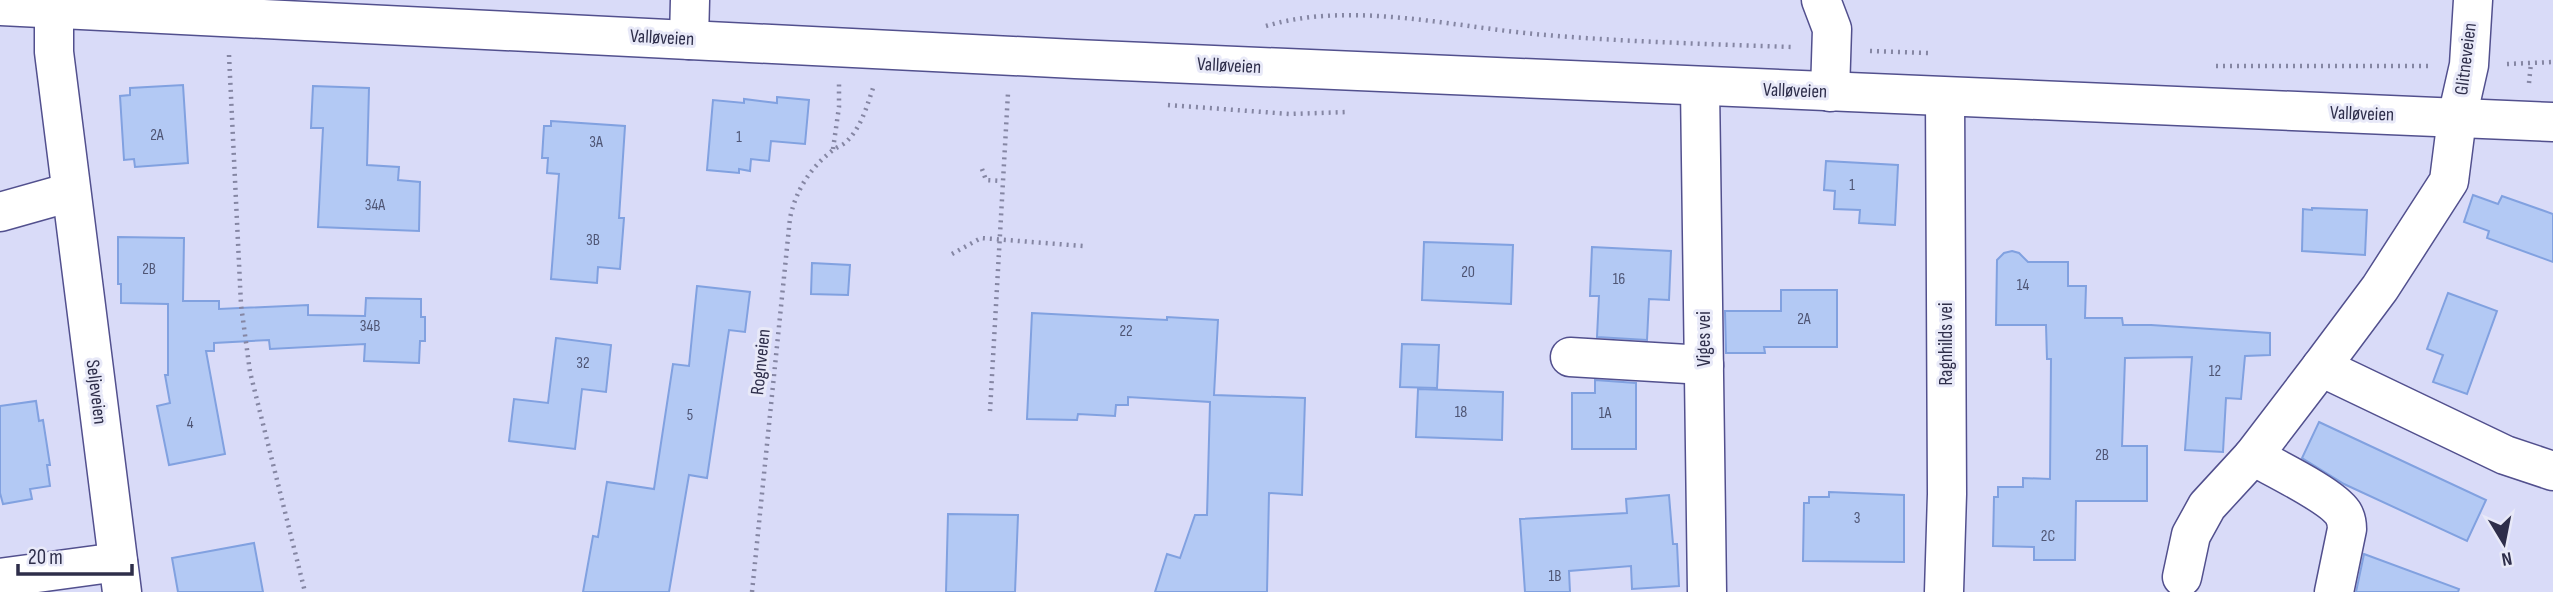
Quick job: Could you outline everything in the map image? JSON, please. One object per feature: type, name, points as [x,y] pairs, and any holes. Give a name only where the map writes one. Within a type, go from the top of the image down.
[{"type":"street","points":[[689,40],[690,0]]},
{"type":"street","points":[[1822,0],[1832,29],[1830,92]]},
{"type":"street","name":"Glitneveien","points":[[2458,118],[2469,65],[2473,0]]},
{"type":"street","name":"Valløveien","points":[[0,6],[239,23],[835,46],[1700,87],[2553,122]]},
{"type":"street","name":"Seljeveien","points":[[54,9],[54,52],[120,577]]},
{"type":"street","name":"Viges vei","points":[[1700,87],[1707,592]]},
{"type":"street","name":"Ragnhilds vei","points":[[1944,592],[1947,494],[1945,97]]},
{"type":"street","points":[[2182,577],[2191,535],[2207,506],[2253,456],[2380,288],[2449,181],[2458,118]]},
{"type":"street","points":[[0,212],[71,192]]},
{"type":"street","points":[[1570,358],[1704,365]]},
{"type":"street","points":[[2321,367],[2505,455],[2553,471]]},
{"type":"street","points":[[2253,456],[2327,499],[2342,511],[2347,520],[2347,529],[2334,592]]},
{"type":"street","points":[[0,578],[120,577]]},
{"type":"path","points":[[1256,30],[1297,17],[1355,9],[1544,35],[1804,47]]},
{"type":"path","points":[[239,23],[241,305],[250,372],[305,592]]},
{"type":"path","points":[[833,149],[840,94],[835,46]]},
{"type":"path","name":"Rognveien","points":[[752,592],[794,197],[806,178],[833,149],[846,143],[866,110],[875,80],[879,49]]},
{"type":"path","points":[[1862,50],[1932,54]]},
{"type":"path","points":[[2496,64],[2553,62]]},
{"type":"path","points":[[2213,66],[2437,66]]},
{"type":"path","points":[[990,411],[1008,89]]},
{"type":"path","points":[[982,169],[986,180],[1002,181]]},
{"type":"path","points":[[952,254],[981,238],[1083,246]]},
{"type":"building","points":[[183,85],[188,163],[135,167],[134,159],[124,160],[120,96],[130,95],[130,88]]},
{"type":"building","points":[[313,86],[369,88],[367,165],[399,167],[398,180],[420,182],[419,231],[318,227],[323,128],[311,128]]},
{"type":"building","points":[[777,97],[809,100],[805,144],[771,141],[769,161],[751,159],[750,171],[739,169],[739,173],[707,170],[713,100],[744,103],[744,99],[777,103]]},
{"type":"building","points":[[551,121],[625,126],[619,218],[624,218],[620,269],[598,267],[597,283],[551,279],[559,174],[547,173],[548,158],[542,158],[544,126],[551,126]]},
{"type":"building","points":[[1826,161],[1898,165],[1895,225],[1859,223],[1860,210],[1834,209],[1835,191],[1824,190]]},
{"type":"building","points":[[2473,195],[2498,204],[2502,196],[2553,214],[2553,262],[2487,238],[2489,231],[2464,222]]},
{"type":"building","points":[[2303,209],[2367,210],[2365,255],[2302,251]]},
{"type":"building","points":[[118,237],[184,238],[183,301],[219,301],[219,309],[308,305],[308,315],[365,316],[366,298],[421,299],[421,317],[425,317],[425,341],[420,341],[419,363],[364,361],[365,344],[270,349],[269,340],[214,343],[214,351],[206,351],[225,454],[169,465],[157,406],[170,403],[165,375],[168,375],[168,304],[121,303],[121,284],[118,284]]},
{"type":"building","points":[[1424,242],[1513,245],[1511,304],[1422,300]]},
{"type":"building","points":[[1592,247],[1671,251],[1669,300],[1649,299],[1647,340],[1597,337],[1599,296],[1590,296]]},
{"type":"building","points":[[2004,253],[2019,253],[2028,262],[2068,262],[2068,286],[2086,286],[2085,318],[2122,318],[2123,325],[2270,333],[2270,355],[2245,356],[2241,399],[2226,398],[2223,452],[2185,450],[2192,357],[2125,358],[2122,446],[2147,446],[2147,501],[2076,501],[2075,560],[2034,560],[2034,547],[1993,546],[1994,497],[1998,497],[1998,487],[2023,487],[2023,478],[2050,479],[2051,359],[2047,359],[2046,325],[1996,325],[1997,260]]},
{"type":"building","points":[[812,263],[850,265],[848,295],[811,294]]},
{"type":"building","points":[[697,286],[750,292],[745,332],[729,330],[707,478],[689,475],[669,592],[583,592],[593,536],[598,537],[607,482],[654,489],[673,364],[689,366]]},
{"type":"building","points":[[1781,290],[1837,290],[1837,347],[1764,347],[1765,353],[1726,353],[1725,311],[1781,311]]},
{"type":"building","points":[[2448,293],[2497,311],[2467,394],[2433,382],[2443,355],[2427,349]]},
{"type":"building","points":[[1032,313],[1218,320],[1214,395],[1305,398],[1302,495],[1269,493],[1267,592],[1155,592],[1167,554],[1180,558],[1195,515],[1207,515],[1210,402],[1128,397],[1128,405],[1116,405],[1115,416],[1078,414],[1077,420],[1027,419]]},
{"type":"building","points":[[556,338],[611,345],[606,392],[582,389],[575,449],[509,441],[514,399],[548,403]]},
{"type":"building","points":[[1402,344],[1439,345],[1437,388],[1400,387]]},
{"type":"building","points":[[1595,380],[1636,383],[1636,449],[1572,449],[1572,393],[1595,393]]},
{"type":"building","points":[[1418,389],[1503,392],[1502,440],[1416,437]]},
{"type":"building","points":[[36,401],[39,421],[43,420],[50,465],[47,465],[50,486],[30,489],[32,499],[3,504],[0,493],[0,406]]},
{"type":"building","points":[[2319,422],[2486,500],[2467,541],[2344,484],[2302,458]]},
{"type":"building","points":[[1829,492],[1904,495],[1904,562],[1803,561],[1804,503],[1809,503],[1809,497],[1829,497]]},
{"type":"building","points":[[1669,495],[1673,544],[1677,544],[1679,586],[1632,589],[1631,566],[1569,571],[1570,592],[1525,592],[1520,519],[1627,513],[1626,499]]},
{"type":"building","points":[[948,514],[1018,515],[1015,592],[946,592]]},
{"type":"building","points":[[254,543],[263,592],[178,592],[172,558]]},
{"type":"building","points":[[2364,554],[2459,589],[2458,592],[2356,592]]}]
